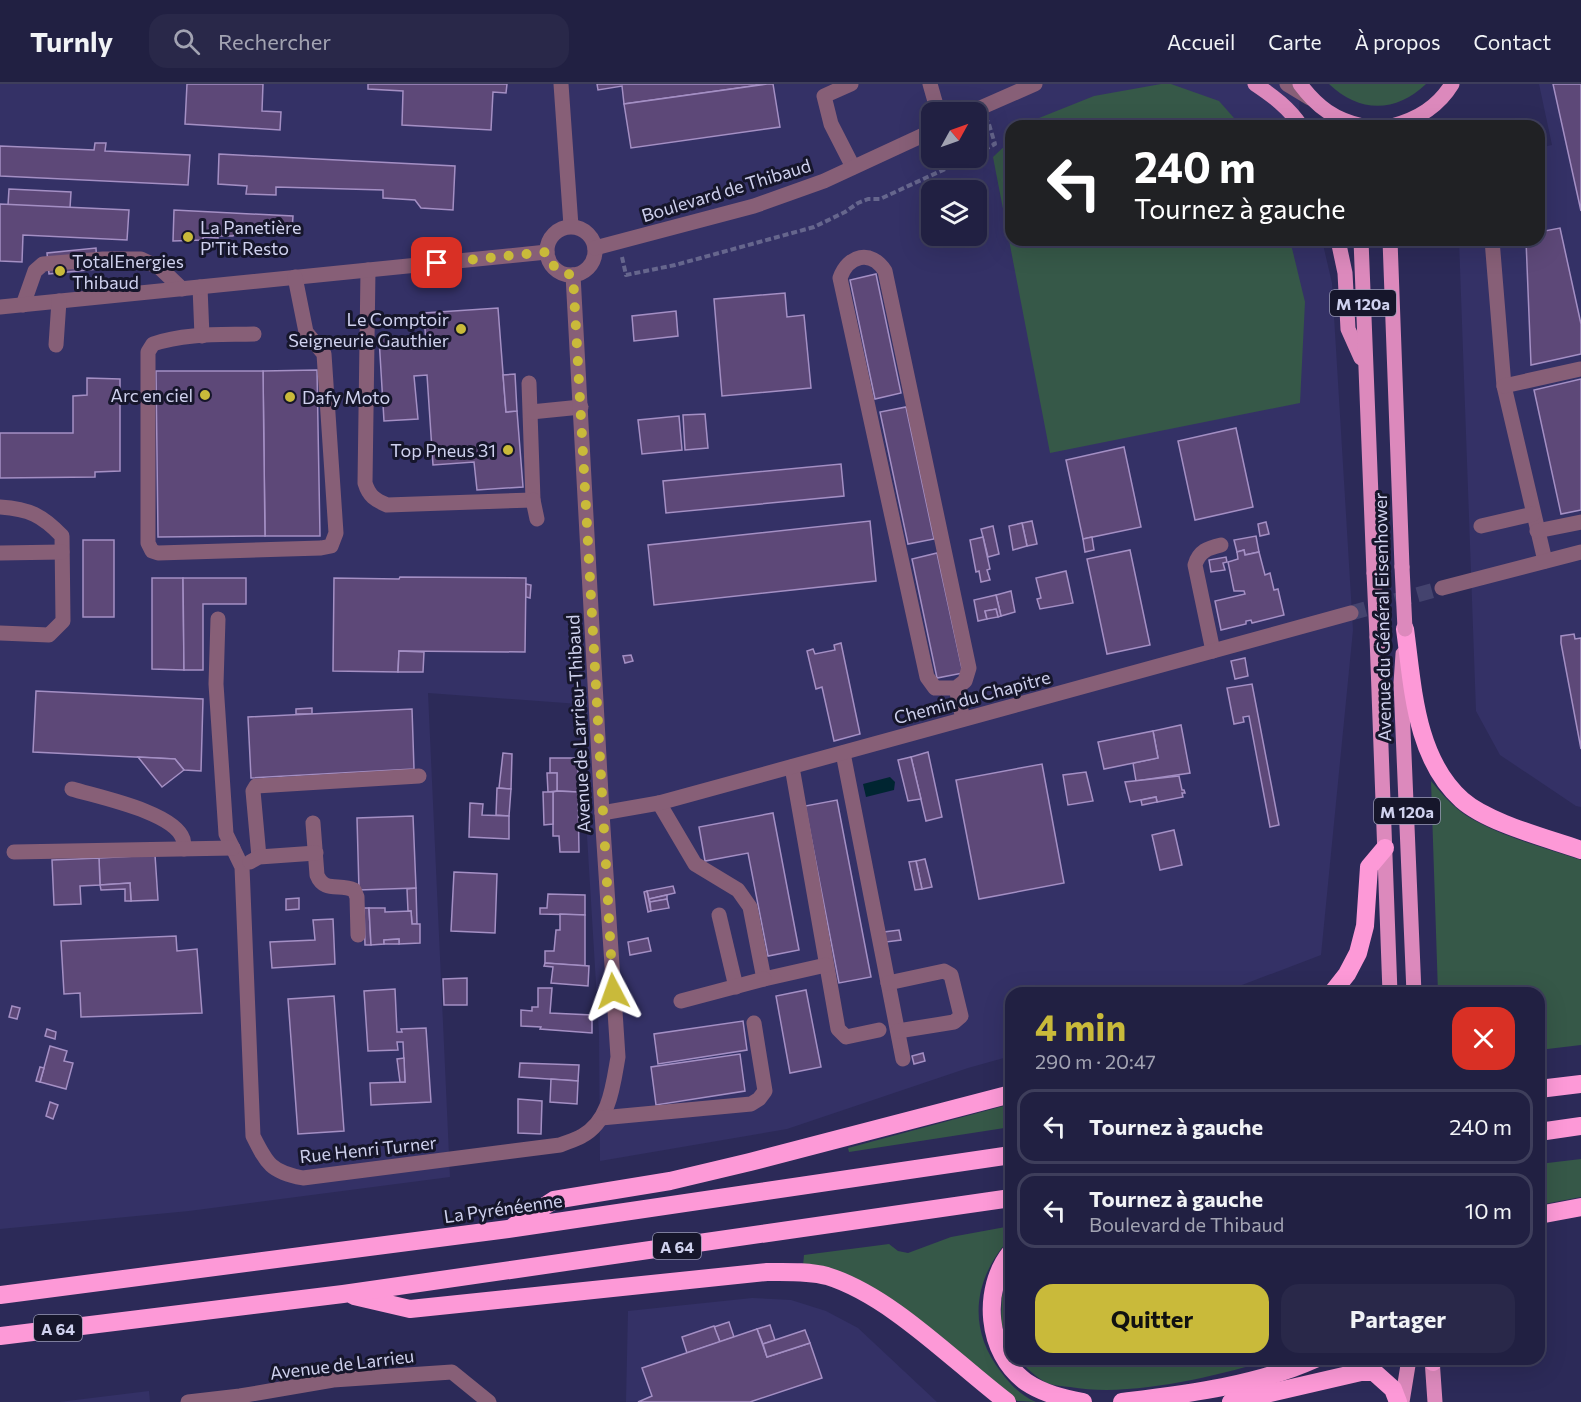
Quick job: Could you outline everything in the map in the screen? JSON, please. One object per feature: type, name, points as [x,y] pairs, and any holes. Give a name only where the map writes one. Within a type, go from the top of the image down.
[{"type":"highway","points":[[1405,629],[1421,725],[1429,754],[1444,780],[1463,801],[1489,816],[1581,850]]},
{"type":"highway","points":[[1337,987],[1347,974],[1358,953],[1365,926],[1369,867],[1385,848]]},
{"type":"highway","points":[[1545,1088],[1581,1084]]},
{"type":"highway","points":[[508,1229],[554,1200],[670,1182],[1005,1096]]},
{"type":"highway","points":[[1545,1131],[1581,1126]]},
{"type":"highway","name":"La Pyrénéenne","points":[[0,1295],[508,1229],[1005,1156]]},
{"type":"highway","name":"A 64","points":[[0,1336],[343,1294],[1005,1199]]},
{"type":"highway","points":[[1545,1214],[1581,1207]]},
{"type":"highway","points":[[1005,1259],[1000,1265],[992,1300],[991,1320],[997,1341],[1005,1356]]},
{"type":"highway","points":[[343,1294],[410,1309],[767,1272],[824,1275],[849,1284],[900,1315],[1006,1402]]},
{"type":"highway","points":[[1011,1365],[1024,1381],[1044,1392],[1083,1402]]},
{"type":"highway","points":[[1122,1402],[1248,1382],[1302,1365]]},
{"type":"highway","points":[[1231,1402],[1361,1372],[1374,1372],[1393,1389],[1400,1402]]},
{"type":"main road","points":[[1255,84],[1274,96],[1297,120]]},
{"type":"main road","points":[[1300,84],[1311,99],[1334,120]]},
{"type":"main road","points":[[1414,120],[1440,101],[1452,84]]},
{"type":"main road","points":[[1339,246],[1345,273],[1348,328],[1365,366]]},
{"type":"main road","name":"Avenue du Général Eisenhower","points":[[1360,246],[1390,987]]},
{"type":"main road","name":"Avenue du Général Eisenhower","points":[[1390,246],[1405,629],[1401,683],[1414,987]]},
{"type":"main road","points":[[1400,1402],[1407,1365]]},
{"type":"main road","points":[[1433,1365],[1435,1398]]},
{"type":"street","points":[[561,84],[571,226]]},
{"type":"street","points":[[851,84],[824,96],[831,124],[853,167]]},
{"type":"street","points":[[930,84],[935,102]]},
{"type":"street","points":[[987,105],[1035,84]]},
{"type":"street","points":[[1287,84],[1311,99]]},
{"type":"street","name":"Boulevard de Thibaud","points":[[595,248],[754,206],[824,181],[921,136]]},
{"type":"street","points":[[571,226],[584,231],[593,241],[595,248],[592,263],[580,273],[573,275],[565,274],[553,266],[547,252],[551,237],[556,232],[571,226]]},
{"type":"street","points":[[1492,246],[1503,386],[1545,561]]},
{"type":"street","points":[[0,307],[547,252]]},
{"type":"street","points":[[863,258],[872,258],[880,263],[885,271],[969,668],[965,681],[956,688],[935,688],[927,677],[840,278],[844,268],[850,262],[863,258]]},
{"type":"street","points":[[23,305],[35,271],[43,264],[104,259],[141,259],[160,268],[182,289]]},
{"type":"street","points":[[368,270],[365,483],[369,494],[387,505],[533,500]]},
{"type":"street","name":"Avenue de Larrieu-Thibaud","points":[[560,1145],[584,1136],[601,1118],[612,1094],[618,1057],[602,813],[573,275]]},
{"type":"street","points":[[254,334],[165,340],[153,344],[148,352],[148,543],[152,550],[158,553],[331,546],[336,533],[324,354],[306,332],[296,278]]},
{"type":"street","points":[[200,287],[202,336]]},
{"type":"street","points":[[56,345],[58,301]]},
{"type":"street","points":[[1503,386],[1580,369]]},
{"type":"street","points":[[529,383],[533,500],[537,519]]},
{"type":"street","points":[[531,412],[581,407]]},
{"type":"street","points":[[0,507],[21,508],[49,522],[62,536],[63,621],[49,635],[0,633]]},
{"type":"street","points":[[1481,526],[1533,514]]},
{"type":"street","points":[[1537,531],[1581,522]]},
{"type":"street","points":[[1213,651],[1195,565],[1206,549],[1221,545]]},
{"type":"street","points":[[0,554],[62,552]]},
{"type":"street","points":[[1442,588],[1581,552]]},
{"type":"street","name":"Chemin du Chapitre","points":[[602,813],[659,803],[1351,613]]},
{"type":"street","points":[[218,619],[216,684],[226,834],[242,867],[259,857],[316,854]]},
{"type":"street","points":[[956,688],[963,719]]},
{"type":"street","points":[[843,753],[903,1059]]},
{"type":"street","points":[[792,767],[838,1029],[846,1037],[879,1030]]},
{"type":"street","points":[[259,857],[253,790],[256,786],[419,776]]},
{"type":"street","points":[[72,789],[154,813],[173,826],[183,838],[184,849]]},
{"type":"street","points":[[659,803],[695,864],[738,890],[750,907],[764,979]]},
{"type":"street","points":[[313,823],[317,875],[326,887],[354,890],[357,897],[358,935]]},
{"type":"street","points":[[14,852],[233,848]]},
{"type":"street","name":"Rue Henri Turner","points":[[242,867],[253,1136],[264,1158],[280,1174],[303,1178],[560,1145]]},
{"type":"street","points":[[719,915],[736,987]]},
{"type":"street","points":[[681,1001],[826,965]]},
{"type":"street","points":[[888,983],[944,971],[951,975],[961,1016],[954,1022],[898,1031]]},
{"type":"street","points":[[601,1118],[751,1104],[765,1091],[754,1023]]},
{"type":"street","name":"Avenue de Larrieu","points":[[188,1402],[240,1396],[333,1380],[452,1372],[489,1402]]},
{"type":"path","points":[[618,243],[626,275],[675,265],[814,227],[858,203],[868,199],[880,199],[947,168]]},
{"type":"shaded area","points":[[0,84],[1300,84],[1299,120],[1005,120],[1005,246],[1323,246],[1332,283],[1353,630],[1321,955],[1237,987],[1005,987],[1005,1058],[787,1129],[600,1161],[599,1033],[579,704],[428,693],[450,1177],[189,1211],[0,1229]]},
{"type":"shaded area","points":[[1539,84],[1581,84],[1581,807],[1576,806],[1500,755],[1476,711],[1459,246],[1545,246],[1545,147],[1552,145]]},
{"type":"shaded area","points":[[752,1298],[791,1300],[826,1311],[858,1328],[937,1402],[626,1402],[628,1311]]},
{"type":"shaded area","points":[[149,1391],[150,1402],[59,1402]]},
{"type":"green space","points":[[1171,84],[1219,101],[1236,120],[1034,120],[1094,96]]},
{"type":"green space","points":[[1329,84],[1426,84],[1402,100],[1378,106],[1353,100]]},
{"type":"green space","points":[[1005,146],[1005,219],[993,157]]},
{"type":"green space","points":[[1010,246],[1291,246],[1305,302],[1300,403],[1050,453]]},
{"type":"green space","points":[[1431,781],[1457,809],[1480,823],[1508,836],[1581,860],[1581,1045],[1545,1049],[1545,987],[1438,987]]},
{"type":"green space","points":[[1005,1106],[1005,1128],[849,1152],[848,1148]]},
{"type":"green space","points":[[1581,1159],[1581,1197],[1545,1204],[1545,1163]]},
{"type":"green space","points":[[1005,1227],[1005,1244],[989,1269],[982,1285],[979,1320],[990,1355],[1001,1372],[1016,1389],[1036,1402],[1017,1401],[897,1307],[803,1266],[804,1255],[889,1244],[898,1251],[908,1253],[951,1237]]},
{"type":"green space","points":[[1005,1288],[1005,1333],[1001,1324],[1002,1296]]},
{"type":"green space","points":[[1024,1365],[1253,1365],[1173,1384],[1119,1390],[1058,1386],[1043,1381]]},
{"type":"water","points":[[890,777],[895,782],[894,790],[866,797],[863,784]]},
{"type":"building","points":[[187,84],[263,84],[262,111],[281,112],[280,130],[185,124]]},
{"type":"building","points":[[368,84],[507,84],[506,93],[493,92],[491,130],[402,125],[403,91],[368,89]]},
{"type":"building","points":[[597,84],[767,84],[624,104],[622,86],[598,90]]},
{"type":"building","points":[[773,84],[780,127],[631,148],[624,104]]},
{"type":"building","points":[[1553,84],[1581,84],[1581,211]]},
{"type":"building","points":[[95,143],[106,143],[105,151],[190,155],[188,185],[0,176],[0,146],[94,150]]},
{"type":"building","points":[[219,154],[455,166],[453,210],[421,208],[415,200],[383,198],[383,190],[276,187],[276,195],[246,194],[247,186],[218,184]]},
{"type":"building","points":[[9,189],[71,192],[70,208],[8,205]]},
{"type":"building","points":[[0,204],[129,210],[127,240],[23,235],[22,262],[0,261]]},
{"type":"building","points":[[174,210],[293,216],[292,232],[234,234],[233,236],[218,236],[218,238],[203,237],[203,240],[173,241]]},
{"type":"building","points":[[1560,228],[1581,324],[1581,354],[1531,365],[1526,246],[1545,246],[1545,231]]},
{"type":"building","points":[[96,248],[97,269],[49,274],[47,253]]},
{"type":"building","points":[[876,274],[901,393],[875,399],[850,280]]},
{"type":"building","points":[[785,293],[787,317],[804,315],[811,388],[722,396],[714,299]]},
{"type":"building","points":[[498,308],[506,412],[517,411],[523,487],[477,490],[474,462],[433,465],[427,375],[414,376],[418,419],[384,421],[379,338],[403,337],[403,347],[426,344],[424,313]]},
{"type":"building","points":[[676,311],[678,336],[634,341],[632,316]]},
{"type":"building","points":[[421,335],[422,344],[403,347],[403,337]]},
{"type":"building","points":[[317,370],[320,536],[265,536],[263,371]]},
{"type":"building","points":[[156,371],[263,371],[265,536],[158,537]]},
{"type":"building","points":[[515,374],[517,411],[506,412],[503,375]]},
{"type":"building","points":[[87,378],[120,379],[120,471],[95,472],[95,477],[0,478],[0,433],[73,433],[73,396],[87,395]]},
{"type":"building","points":[[1581,379],[1581,510],[1561,514],[1534,390]]},
{"type":"building","points":[[906,407],[934,539],[908,544],[880,412]]},
{"type":"building","points":[[705,414],[708,448],[685,450],[683,415]]},
{"type":"building","points":[[679,416],[682,450],[642,454],[638,420]]},
{"type":"building","points":[[1236,428],[1253,507],[1195,520],[1178,441]]},
{"type":"building","points":[[1124,447],[1141,527],[1083,539],[1066,460]]},
{"type":"building","points":[[841,464],[844,496],[666,513],[663,481]]},
{"type":"building","points":[[870,521],[876,581],[654,605],[648,545]]},
{"type":"building","points":[[1032,521],[1037,544],[1027,546],[1022,523]]},
{"type":"building","points":[[1266,522],[1269,534],[1260,536],[1258,524]]},
{"type":"building","points":[[1022,523],[1027,546],[1013,550],[1009,526]]},
{"type":"building","points":[[993,526],[999,554],[988,557],[981,529]]},
{"type":"building","points":[[1256,536],[1259,552],[1245,555],[1244,550],[1237,552],[1234,540]]},
{"type":"building","points":[[983,537],[990,580],[981,582],[979,571],[976,572],[970,540]]},
{"type":"building","points":[[1092,537],[1094,550],[1085,552],[1083,539]]},
{"type":"building","points":[[83,540],[114,540],[114,617],[83,617]]},
{"type":"building","points":[[1130,550],[1150,645],[1107,654],[1087,559]]},
{"type":"building","points":[[1244,550],[1245,555],[1259,552],[1265,575],[1270,573],[1274,590],[1278,589],[1284,615],[1252,623],[1251,620],[1246,621],[1246,624],[1221,630],[1215,601],[1245,594],[1244,591],[1234,591],[1228,562],[1238,559],[1237,552]]},
{"type":"building","points":[[937,553],[963,673],[937,678],[912,559]]},
{"type":"building","points":[[1226,557],[1227,562],[1223,563],[1225,570],[1211,572],[1209,560]]},
{"type":"building","points":[[1066,571],[1073,603],[1040,609],[1037,599],[1041,598],[1036,578]]},
{"type":"building","points":[[400,577],[526,578],[525,652],[399,651],[398,672],[333,671],[334,578],[399,579]]},
{"type":"building","points":[[152,578],[183,578],[184,670],[152,669]]},
{"type":"building","points":[[183,578],[246,578],[246,604],[203,604],[203,670],[184,670]]},
{"type":"building","points":[[526,584],[531,585],[530,598],[526,597]]},
{"type":"building","points":[[1011,591],[1015,612],[1001,616],[996,595]]},
{"type":"building","points":[[996,595],[1001,616],[998,617],[996,609],[985,611],[987,619],[978,621],[974,600]]},
{"type":"building","points":[[996,609],[998,617],[987,619],[985,611]]},
{"type":"building","points":[[1574,634],[1575,639],[1581,638],[1581,749],[1561,643],[1561,636]]},
{"type":"building","points":[[841,643],[860,734],[834,741],[822,687],[816,689],[807,651],[813,649],[815,654],[835,650],[834,645]]},
{"type":"building","points":[[399,651],[424,652],[423,672],[398,672]]},
{"type":"building","points":[[631,655],[633,661],[625,663],[623,656]]},
{"type":"building","points":[[1245,658],[1248,676],[1235,679],[1231,661]]},
{"type":"building","points":[[1252,684],[1279,825],[1270,827],[1249,716],[1243,717],[1244,722],[1234,724],[1227,688]]},
{"type":"building","points":[[36,691],[203,699],[201,771],[184,770],[175,759],[33,752]]},
{"type":"building","points":[[312,708],[312,714],[296,714],[296,709]]},
{"type":"building","points":[[412,709],[414,769],[251,778],[248,717]]},
{"type":"building","points":[[1181,725],[1190,773],[1136,781],[1133,763],[1158,758],[1153,731]]},
{"type":"building","points":[[1153,731],[1158,758],[1104,769],[1098,742]]},
{"type":"building","points":[[928,752],[942,817],[926,821],[911,757]]},
{"type":"building","points":[[503,753],[512,754],[511,789],[499,788]]},
{"type":"building","points":[[138,757],[175,759],[184,770],[162,787]]},
{"type":"building","points":[[911,757],[921,799],[908,801],[898,760]]},
{"type":"building","points":[[550,758],[578,758],[578,792],[557,791],[557,773],[550,773]]},
{"type":"building","points":[[1042,764],[1064,883],[979,899],[956,780]]},
{"type":"building","points":[[1086,772],[1093,801],[1068,805],[1063,775]]},
{"type":"building","points":[[547,773],[557,773],[557,791],[548,792]]},
{"type":"building","points":[[1179,776],[1182,790],[1185,793],[1182,793],[1183,797],[1157,802],[1156,797],[1130,802],[1125,782]]},
{"type":"building","points":[[497,788],[511,789],[509,816],[496,815]]},
{"type":"building","points":[[543,792],[553,792],[553,824],[544,825]]},
{"type":"building","points":[[553,792],[578,792],[579,852],[560,852],[559,836],[553,836]]},
{"type":"building","points":[[1156,797],[1157,802],[1142,805],[1141,800]]},
{"type":"building","points":[[837,800],[871,977],[839,983],[805,806]]},
{"type":"building","points":[[470,803],[483,804],[482,815],[509,816],[509,839],[469,837]]},
{"type":"building","points":[[773,813],[799,950],[768,956],[748,853],[705,861],[699,827]]},
{"type":"building","points":[[413,816],[416,888],[359,890],[357,818]]},
{"type":"building","points":[[1174,830],[1182,865],[1160,870],[1152,835]]},
{"type":"building","points":[[155,855],[158,900],[131,901],[130,883],[100,885],[99,858]]},
{"type":"building","points":[[99,858],[100,885],[80,886],[81,904],[54,905],[52,860]]},
{"type":"building","points":[[925,859],[932,887],[922,889],[916,861]]},
{"type":"building","points":[[916,861],[922,889],[915,890],[909,862]]},
{"type":"building","points":[[454,872],[497,874],[495,933],[451,931]]},
{"type":"building","points":[[130,883],[131,901],[125,901],[125,889],[101,890],[100,885]]},
{"type":"building","points":[[673,886],[675,893],[649,899],[647,891]]},
{"type":"building","points":[[416,888],[417,924],[412,924],[411,911],[408,911],[407,889]]},
{"type":"building","points":[[647,891],[651,911],[648,912],[644,892]]},
{"type":"building","points":[[548,894],[585,895],[585,915],[540,914],[540,908],[547,908]]},
{"type":"building","points":[[667,895],[667,899],[650,902],[649,899]]},
{"type":"building","points":[[299,898],[299,909],[286,910],[286,899]]},
{"type":"building","points":[[667,899],[669,908],[651,911],[650,902]]},
{"type":"building","points":[[364,908],[369,908],[371,945],[365,945]]},
{"type":"building","points":[[369,908],[385,908],[385,912],[411,911],[412,924],[420,924],[420,943],[399,944],[399,939],[384,940],[384,944],[371,945]]},
{"type":"building","points":[[560,914],[585,915],[585,966],[545,963],[545,951],[554,951],[556,930],[560,930]]},
{"type":"building","points":[[333,919],[335,964],[272,968],[270,942],[315,940],[313,920]]},
{"type":"building","points":[[899,930],[901,940],[886,942],[884,932]]},
{"type":"building","points":[[176,936],[177,951],[197,949],[202,1013],[81,1017],[80,993],[64,994],[61,941]]},
{"type":"building","points":[[648,938],[651,951],[630,955],[628,942]]},
{"type":"building","points":[[399,939],[399,944],[384,944],[384,940]]},
{"type":"building","points":[[545,963],[589,966],[588,986],[551,983],[553,967],[544,966]]},
{"type":"building","points":[[467,978],[467,1005],[444,1005],[443,979]]},
{"type":"building","points":[[538,988],[552,988],[550,1013],[592,1015],[592,1033],[521,1026],[521,1010],[532,1011],[532,1007],[538,1007]]},
{"type":"building","points":[[395,989],[397,1032],[402,1032],[401,1029],[426,1028],[431,1102],[371,1105],[370,1083],[405,1082],[403,1042],[397,1042],[398,1050],[368,1051],[364,991]]},
{"type":"building","points":[[806,990],[821,1067],[790,1073],[776,996]]},
{"type":"building","points":[[334,996],[344,1131],[298,1134],[288,999]]},
{"type":"building","points":[[12,1006],[20,1008],[17,1019],[9,1017]]},
{"type":"building","points":[[743,1021],[747,1050],[658,1064],[654,1034]]},
{"type":"building","points":[[47,1029],[56,1032],[55,1039],[45,1036]]},
{"type":"building","points":[[50,1046],[67,1051],[64,1061],[73,1063],[66,1089],[40,1082]]},
{"type":"building","points":[[923,1053],[925,1061],[914,1064],[912,1056]]},
{"type":"building","points":[[740,1054],[745,1091],[656,1105],[651,1067]]},
{"type":"building","points":[[404,1058],[405,1082],[400,1082],[397,1059]]},
{"type":"building","points":[[520,1063],[579,1065],[578,1081],[519,1077]]},
{"type":"building","points":[[40,1067],[44,1068],[40,1082],[36,1081]]},
{"type":"building","points":[[551,1079],[578,1081],[577,1104],[550,1102]]},
{"type":"building","points":[[518,1099],[542,1101],[541,1134],[518,1133]]},
{"type":"building","points":[[50,1102],[58,1105],[53,1119],[46,1116]]},
{"type":"building","points":[[729,1322],[734,1337],[720,1342],[714,1327]]},
{"type":"building","points":[[770,1325],[775,1340],[763,1344],[757,1329]]},
{"type":"building","points":[[714,1326],[720,1342],[687,1353],[682,1337]]},
{"type":"building","points":[[757,1329],[767,1357],[810,1343],[822,1378],[750,1402],[638,1402],[652,1396],[642,1368]]},
{"type":"building","points":[[805,1330],[810,1343],[767,1357],[763,1344]]},
{"type":"tunnel","points":[[1351,613],[1442,588]]},
{"type":"place","name":"La Panetière P'Tit Resto","points":[[188,237]]},
{"type":"place","name":"TotalEnergies Thibaud","points":[[60,271]]},
{"type":"place","name":"Le Comptoir Seigneurie Gauthier","points":[[461,329]]},
{"type":"place","name":"Arc en ciel","points":[[205,395]]},
{"type":"place","name":"Dafy Moto","points":[[290,397]]},
{"type":"place","name":"Top Pneus 31","points":[[508,450]]},
{"type":"route","points":[[437,263],[547,252],[549,260],[558,271],[573,275],[613,991]]}]
